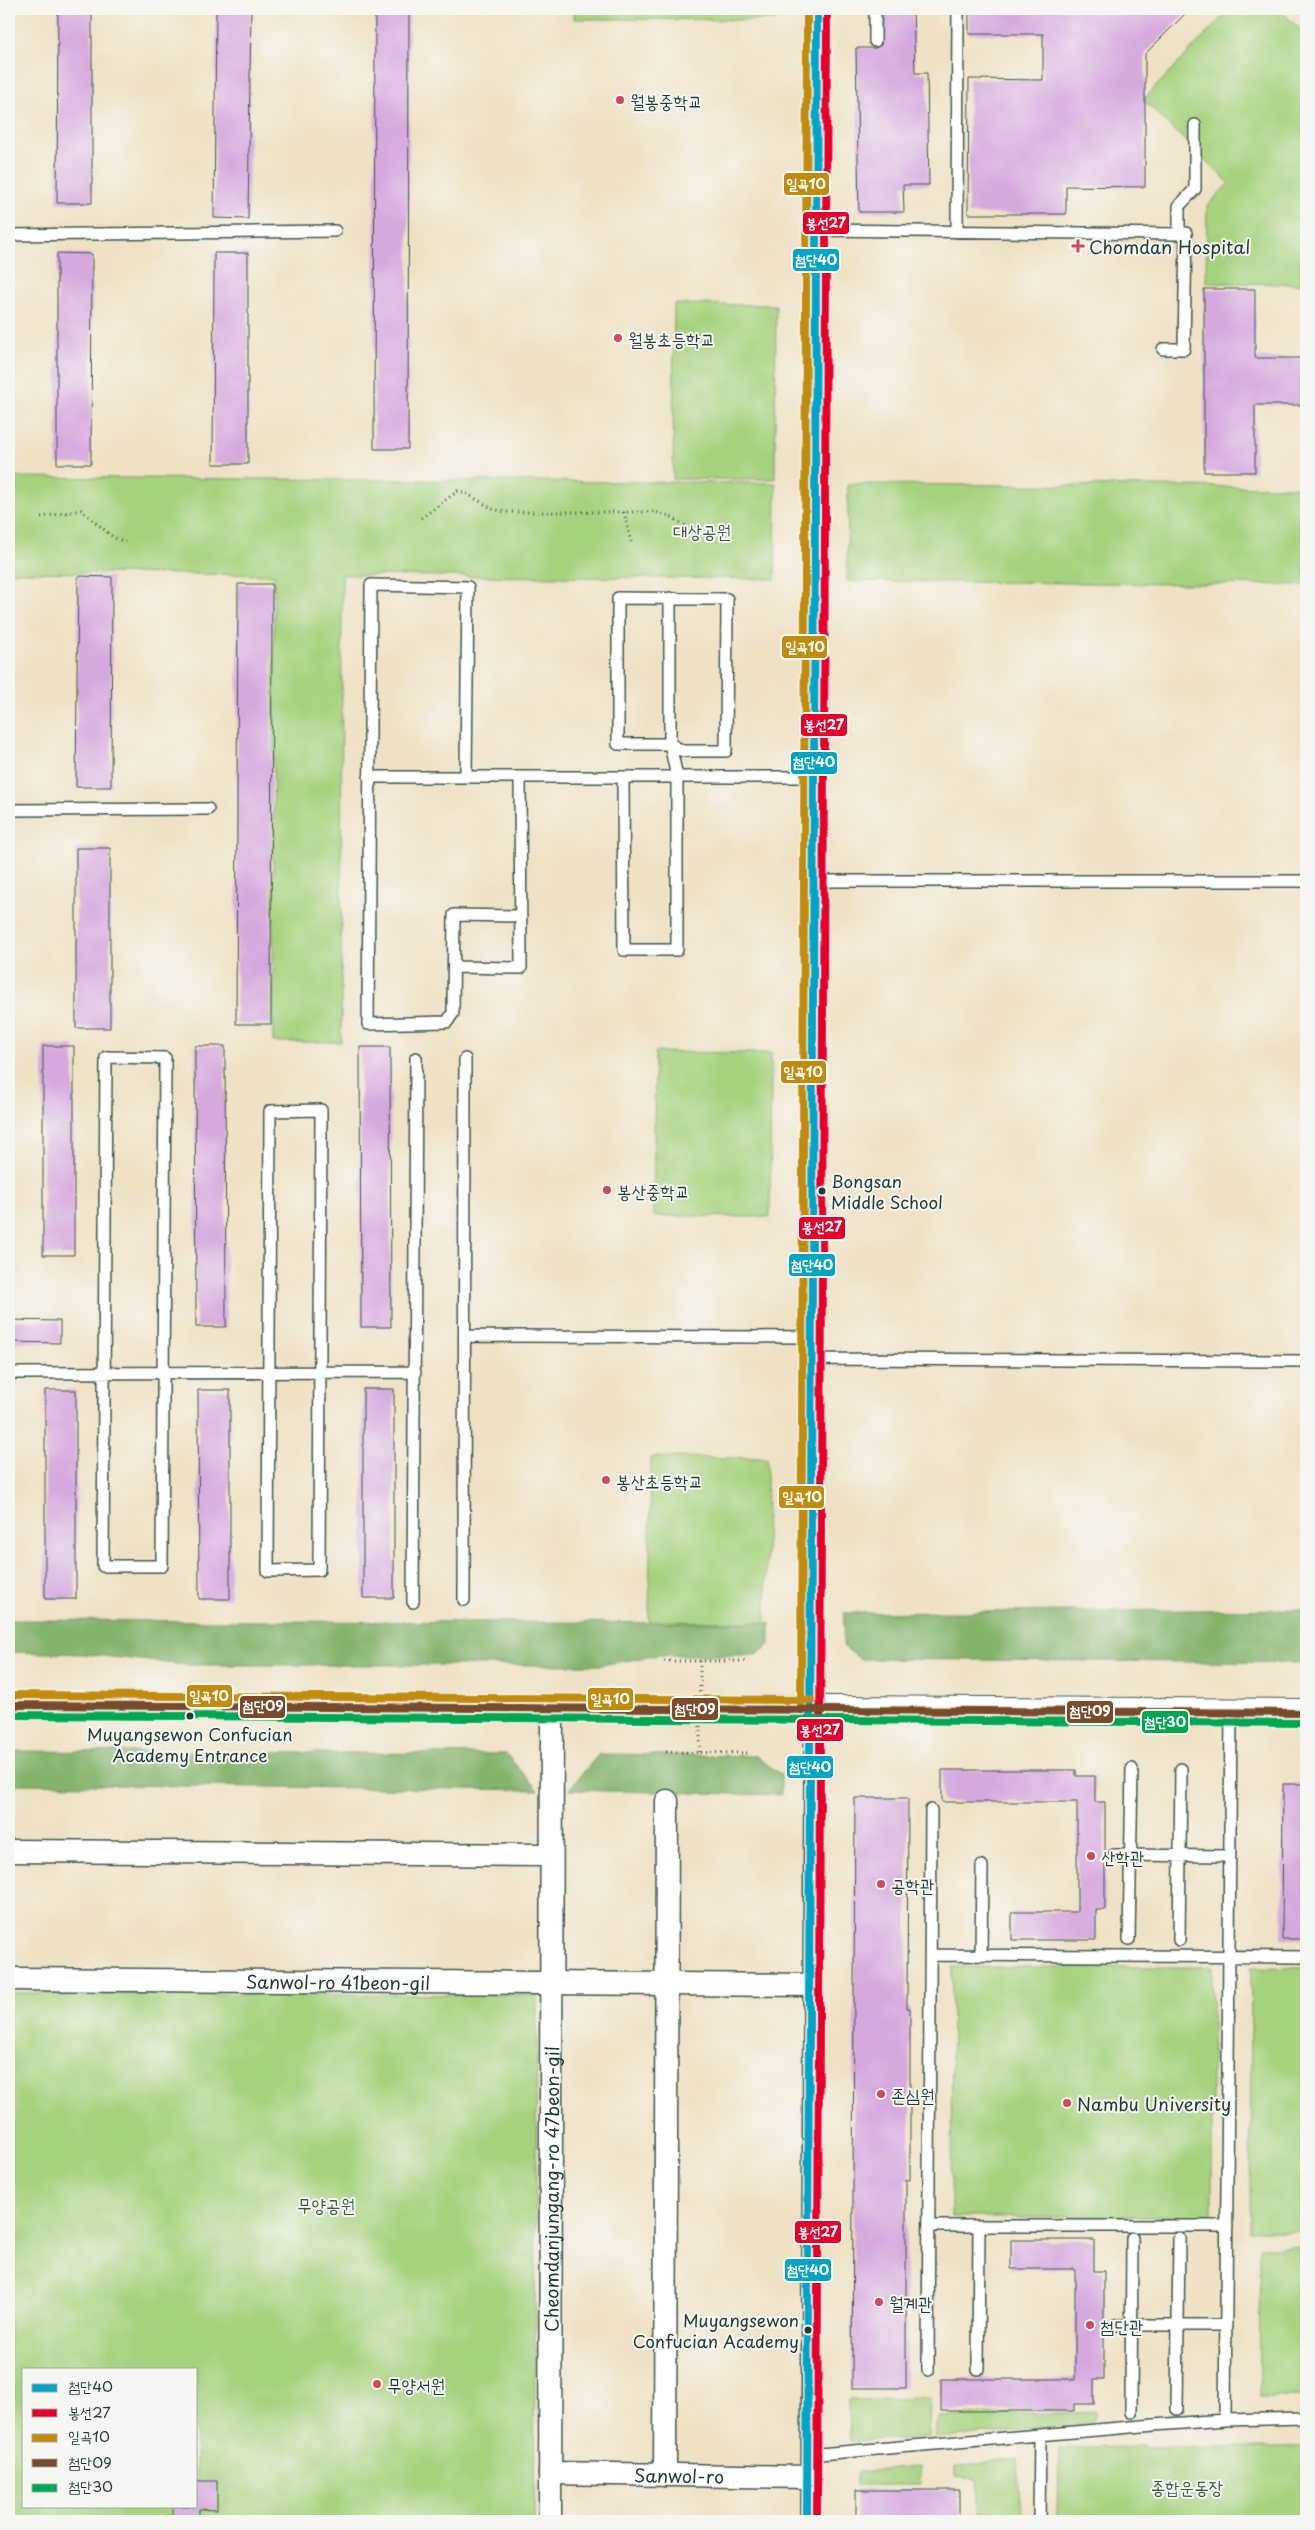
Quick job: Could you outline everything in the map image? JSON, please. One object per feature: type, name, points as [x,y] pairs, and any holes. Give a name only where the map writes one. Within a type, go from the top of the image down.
[{"type":"street","points":[[9,1705],[552,1707],[1306,1714]]},
{"type":"street","name":"Cheomdanjungang-ro 47beon-gil","points":[[550,2521],[552,1707]]},
{"type":"street","points":[[665,2474],[667,1800]]},
{"type":"street","points":[[9,1850],[552,1855]]},
{"type":"street","name":"Sanwol-ro 41beon-gil","points":[[9,1979],[810,1986]]},
{"type":"street","name":"Sanwol-ro","points":[[550,2473],[665,2474],[808,2466]]},
{"type":"lane","points":[[808,2521],[818,9]]},
{"type":"lane","points":[[875,9],[875,42]]},
{"type":"lane","points":[[957,232],[958,9]]},
{"type":"lane","points":[[1179,234],[1179,206],[1195,189],[1196,125]]},
{"type":"lane","points":[[816,230],[1186,233],[1184,349],[1162,349]]},
{"type":"lane","points":[[9,235],[335,231]]},
{"type":"lane","points":[[466,777],[468,587],[371,585],[368,1024],[447,1022],[453,1013],[454,915],[521,916]]},
{"type":"lane","points":[[618,598],[727,599],[726,751],[684,751],[670,744],[618,744],[618,598]]},
{"type":"lane","points":[[624,777],[624,950],[677,950],[677,777],[670,744],[670,598]]},
{"type":"lane","points":[[369,777],[814,777]]},
{"type":"lane","points":[[454,967],[521,968],[520,777]]},
{"type":"lane","points":[[9,810],[208,809]]},
{"type":"lane","points":[[814,881],[1306,881]]},
{"type":"lane","points":[[106,1058],[165,1058],[162,1566],[103,1566],[104,1373],[106,1058]]},
{"type":"lane","points":[[413,1602],[416,1058]]},
{"type":"lane","points":[[464,1600],[465,1059]]},
{"type":"lane","points":[[321,1110],[319,1570],[268,1571],[269,1373],[270,1111],[321,1110]]},
{"type":"lane","points":[[465,1336],[812,1337]]},
{"type":"lane","points":[[813,1359],[1306,1361]]},
{"type":"lane","points":[[9,1374],[415,1372]]},
{"type":"lane","points":[[1225,2420],[1231,1713]]},
{"type":"lane","points":[[1129,1939],[1132,1769]]},
{"type":"lane","points":[[1179,1940],[1181,1769]]},
{"type":"lane","points":[[928,2370],[931,1810]]},
{"type":"lane","points":[[1114,1855],[1229,1856]]},
{"type":"lane","points":[[981,1955],[982,1866]]},
{"type":"lane","points":[[931,1955],[1306,1957]]},
{"type":"lane","points":[[930,2226],[1227,2226]]},
{"type":"lane","points":[[978,2369],[980,2226]]},
{"type":"lane","points":[[1131,2412],[1132,2238]]},
{"type":"lane","points":[[1177,2409],[1179,2238]]},
{"type":"lane","points":[[1115,2325],[1226,2325]]},
{"type":"lane","points":[[808,2466],[1040,2435],[1225,2420],[1306,2418]]},
{"type":"lane","points":[[1039,2521],[1040,2435]]},
{"type":"path","points":[[421,518],[458,491],[464,492],[493,509],[505,512],[624,512],[662,514],[686,526]]},
{"type":"path","points":[[42,517],[82,510],[113,537],[125,542]]},
{"type":"path","points":[[624,512],[631,542]]},
{"type":"path","points":[[664,1662],[749,1662]]},
{"type":"path","points":[[700,1662],[700,1752]]},
{"type":"path","points":[[666,1752],[751,1753]]},
{"type":"green space","points":[[574,9],[777,9],[777,20],[574,19]]},
{"type":"green space","points":[[1230,9],[1279,9],[1306,35],[1306,284],[1206,283],[1207,206],[1229,183],[1143,100]]},
{"type":"green space","points":[[674,304],[776,305],[775,479],[673,479]]},
{"type":"green space","name":"대상공원","points":[[9,477],[776,483],[775,579],[342,575],[341,1042],[273,1042],[274,575],[9,572]]},
{"type":"green space","points":[[848,484],[1306,487],[1306,585],[847,581]]},
{"type":"green space","points":[[655,1052],[771,1053],[770,1217],[653,1216]]},
{"type":"green space","points":[[651,1457],[767,1458],[766,1622],[649,1621]]},
{"type":"green space","points":[[1306,1609],[1306,1663],[860,1659],[843,1646],[844,1613]]},
{"type":"green space","points":[[9,1620],[770,1623],[770,1645],[755,1655],[660,1655],[601,1665],[186,1665],[84,1654],[9,1652]]},
{"type":"green space","points":[[9,1751],[506,1754],[538,1790],[9,1784]]},
{"type":"green space","points":[[599,1754],[756,1756],[781,1775],[781,1795],[568,1790]]},
{"type":"green space","points":[[952,1967],[1212,1967],[1212,2217],[951,2217]]},
{"type":"green space","points":[[1251,1967],[1306,1968],[1306,2231],[1250,2231]]},
{"type":"green space","name":"무양공원","points":[[9,1993],[537,1995],[534,2521],[9,2521]]},
{"type":"green space","points":[[1259,2247],[1306,2247],[1306,2397],[1260,2397]]},
{"type":"green space","points":[[930,2398],[929,2437],[850,2441],[849,2400]]},
{"type":"green space","points":[[1096,2412],[1093,2423],[935,2438],[937,2417]]},
{"type":"green space","name":"종합운동장","points":[[1144,2445],[1142,2447],[1306,2447],[1306,2521],[1058,2521],[1059,2448],[1131,2447]]},
{"type":"green space","points":[[1017,2459],[1021,2514],[980,2513],[977,2479],[955,2477],[955,2467]]},
{"type":"green space","points":[[919,2467],[921,2485],[857,2485],[857,2472]]},
{"type":"building","points":[[58,9],[92,9],[92,203],[57,203]]},
{"type":"building","points":[[216,9],[251,9],[248,219],[214,218]]},
{"type":"building","points":[[375,9],[409,9],[408,449],[374,449]]},
{"type":"building","points":[[882,9],[913,9],[915,73],[927,73],[929,185],[903,185],[904,212],[859,212],[856,48],[875,48],[881,45]]},
{"type":"building","points":[[969,9],[1190,9],[1145,54],[1145,187],[1066,186],[1066,214],[968,214],[969,79],[1043,80],[1043,34],[969,34]]},
{"type":"building","points":[[57,253],[92,254],[91,464],[57,464]]},
{"type":"building","points":[[214,253],[248,253],[248,464],[213,464]]},
{"type":"building","points":[[1204,289],[1255,289],[1255,358],[1306,358],[1306,405],[1255,405],[1255,472],[1204,472]]},
{"type":"building","points":[[78,576],[112,577],[111,787],[76,787]]},
{"type":"building","points":[[238,584],[272,584],[271,1024],[236,1024]]},
{"type":"building","points":[[76,848],[110,848],[110,1028],[76,1028]]},
{"type":"building","points":[[43,1046],[74,1046],[74,1255],[43,1255]]},
{"type":"building","points":[[195,1046],[225,1046],[226,1327],[196,1327]]},
{"type":"building","points":[[360,1047],[390,1047],[391,1327],[361,1327]]},
{"type":"building","points":[[9,1320],[60,1321],[60,1343],[9,1342]]},
{"type":"building","points":[[363,1389],[394,1389],[394,1598],[363,1598]]},
{"type":"building","points":[[45,1390],[76,1390],[76,1599],[45,1599]]},
{"type":"building","points":[[198,1390],[230,1390],[230,1599],[199,1599]]},
{"type":"building","name":"산학관","points":[[942,1770],[1076,1770],[1076,1776],[1095,1776],[1095,1802],[1105,1802],[1105,1910],[1096,1910],[1096,1940],[1012,1940],[1012,1912],[1077,1912],[1077,1802],[942,1802]]},
{"type":"building","points":[[1283,1784],[1306,1784],[1306,1939],[1282,1939]]},
{"type":"building","points":[[855,1798],[908,1798],[907,2008],[910,2008],[910,2180],[906,2180],[906,2388],[852,2388]]},
{"type":"building","name":"첨단관","points":[[1011,2240],[1094,2240],[1094,2271],[1104,2271],[1104,2379],[1094,2379],[1094,2404],[1074,2404],[1074,2411],[941,2411],[941,2379],[1075,2379],[1075,2269],[1011,2269]]},
{"type":"building","points":[[198,2481],[217,2481],[217,2510],[199,2509],[199,2521],[172,2521],[172,2508],[198,2508]]},
{"type":"building","points":[[856,2490],[959,2490],[959,2521],[856,2521]]},
{"type":"transit line","name":"일곡10","points":[[801,1710],[807,9]]},
{"type":"transit line","name":"첨단40","points":[[807,2521],[817,9]]},
{"type":"transit line","name":"봉선27","points":[[817,2521],[827,9]]},
{"type":"transit line","name":"일곡10","points":[[9,1695],[811,1700]]},
{"type":"transit line","name":"첨단09","points":[[9,1705],[1306,1713]]},
{"type":"transit line","name":"첨단30","points":[[9,1715],[1306,1723]]},
{"type":"place","name":"월봉중학교","points":[[620,100]]},
{"type":"place","name":"Chomdan Hospital","points":[[1078,246]]},
{"type":"place","name":"월봉초등학교","points":[[618,338]]},
{"type":"place","name":"봉산중학교","points":[[607,1190]]},
{"type":"place","name":"Bongsan Middle School","points":[[822,1191]]},
{"type":"place","name":"봉산초등학교","points":[[606,1480]]},
{"type":"place","name":"Muyangsewon Confucian Academy Entrance","points":[[190,1716]]},
{"type":"place","name":"산학관","points":[[1091,1856]]},
{"type":"place","name":"공학관","points":[[881,1884]]},
{"type":"place","name":"존심원","points":[[881,2094]]},
{"type":"place","name":"Nambu University","points":[[1067,2103]]},
{"type":"place","name":"월계관","points":[[879,2302]]},
{"type":"place","name":"첨단관","points":[[1090,2325]]},
{"type":"place","name":"Muyangsewon Confucian Academy","points":[[808,2330]]},
{"type":"place","name":"무양서원","points":[[377,2384]]}]
